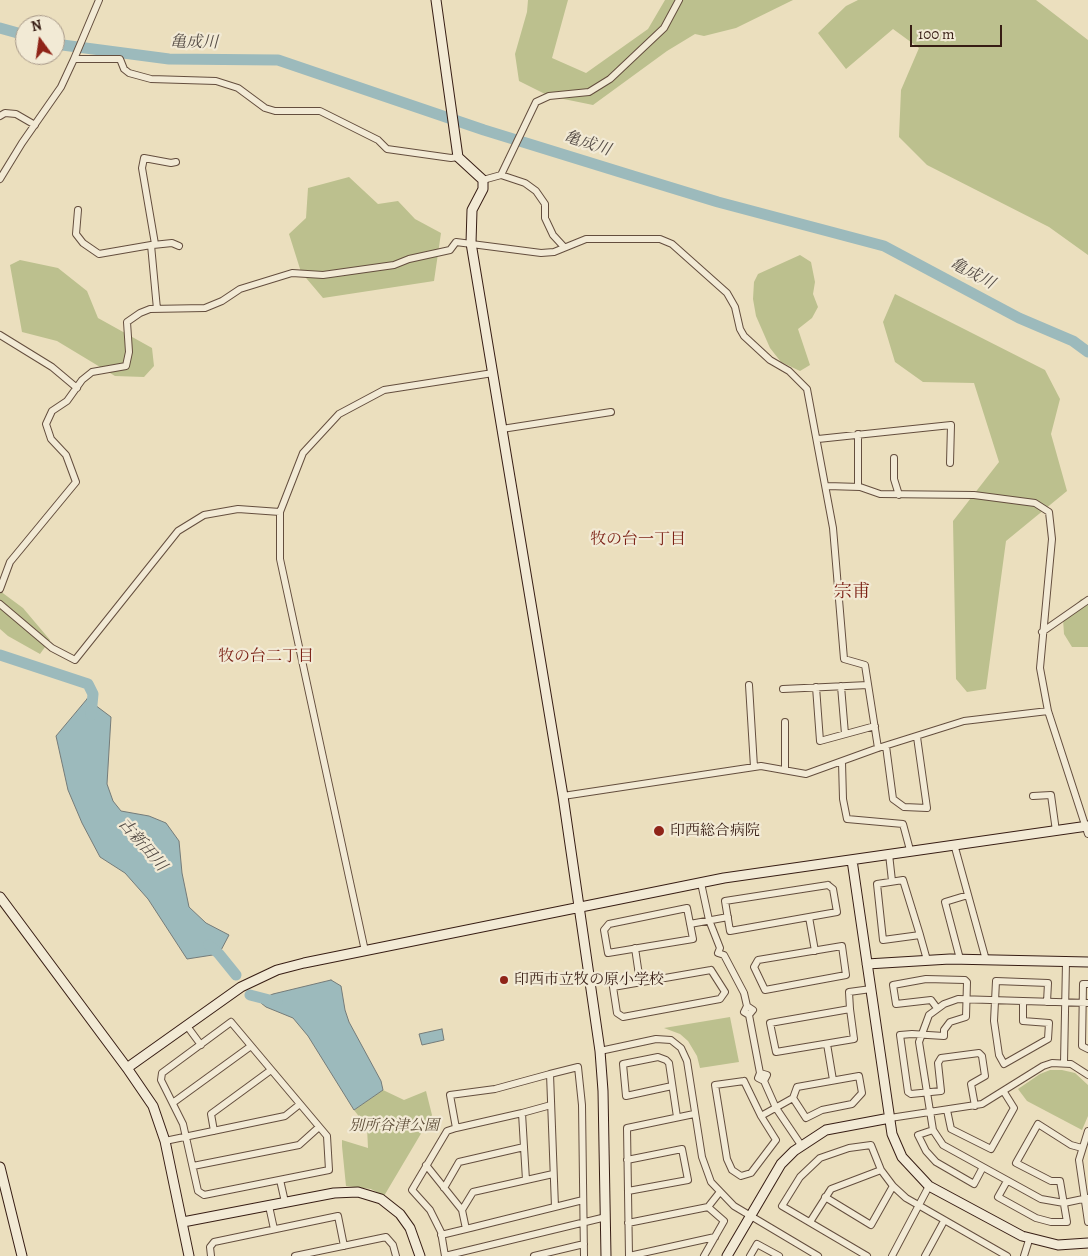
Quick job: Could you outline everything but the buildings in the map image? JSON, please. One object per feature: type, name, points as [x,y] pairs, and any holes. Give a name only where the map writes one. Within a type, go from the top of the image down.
[{"type":"street","points":[[0,179],[61,87],[84,39],[99,0]]},
{"type":"street","points":[[436,0],[458,157],[483,180],[483,189],[472,210],[471,243],[564,796],[578,909],[600,1051],[603,1091],[606,1256]]},
{"type":"street","points":[[501,175],[536,102],[549,96],[589,92],[610,79],[664,28],[678,0]]},
{"type":"street","points":[[74,59],[120,59],[124,69],[129,73],[151,79],[216,81],[238,88],[265,108],[275,111],[320,110],[378,140],[387,149],[451,158],[458,157]]},
{"type":"street","points":[[0,116],[6,113],[16,114],[35,125]]},
{"type":"street","points":[[157,309],[153,245],[142,168],[144,158],[171,163],[176,162]]},
{"type":"street","points":[[483,180],[501,175],[525,183],[536,191],[546,204],[545,218],[553,235],[564,247]]},
{"type":"street","points":[[78,210],[76,234],[83,243],[99,254],[172,243],[179,246]]},
{"type":"street","points":[[0,589],[10,562],[76,482],[66,455],[51,439],[46,424],[52,411],[67,401],[92,372],[126,366],[129,352],[127,322],[140,313],[157,309],[205,308],[222,301],[240,289],[292,273],[323,275],[394,265],[409,259],[450,250],[456,242],[541,253],[554,252],[586,239],[660,239],[672,244],[727,293],[735,307],[740,329],[744,336],[770,360],[789,371],[807,389],[827,486],[833,528],[844,659],[865,665],[878,748]]},
{"type":"street","points":[[0,335],[52,367],[77,388]]},
{"type":"street","points":[[365,951],[280,559],[280,512],[303,453],[339,414],[384,390],[493,373]]},
{"type":"street","points":[[502,429],[611,412]]},
{"type":"street","points":[[818,438],[951,424],[950,463]]},
{"type":"street","points":[[858,434],[858,487]]},
{"type":"street","points":[[894,458],[894,479],[899,495]]},
{"type":"street","points":[[127,1068],[241,987],[277,970],[701,883],[910,850],[1056,831],[1087,829],[1048,711],[1040,668],[1052,539],[1049,512],[1035,503],[974,495],[880,494],[858,487],[827,486]]},
{"type":"street","points":[[0,604],[52,648],[75,660],[178,531],[204,515],[238,508],[280,512]]},
{"type":"street","points":[[1042,632],[1088,600]]},
{"type":"street","points":[[749,685],[754,767]]},
{"type":"street","points":[[783,689],[868,685]]},
{"type":"street","points":[[841,686],[844,734]]},
{"type":"street","points":[[816,687],[820,741],[875,726]]},
{"type":"street","points":[[564,796],[761,766],[806,774],[878,748],[964,721],[1048,711]]},
{"type":"street","points":[[784,770],[785,722]]},
{"type":"street","points":[[886,746],[893,799],[904,807],[927,808],[917,737]]},
{"type":"street","points":[[842,762],[843,798],[847,819],[903,824],[910,850]]},
{"type":"street","points":[[1033,796],[1051,795],[1056,831]]},
{"type":"street","points":[[954,844],[986,960]]},
{"type":"street","points":[[889,854],[892,881]]},
{"type":"street","points":[[852,860],[892,1134],[902,1157],[929,1186],[1030,1240],[1058,1245],[1088,1243]]},
{"type":"street","points":[[920,935],[883,940],[877,884],[903,880],[920,935],[927,960]]},
{"type":"street","points":[[701,883],[709,920],[720,948],[726,950],[724,955],[744,993],[747,1006],[753,1010],[749,1015],[760,1073],[766,1075],[764,1081],[776,1108],[801,1145]]},
{"type":"street","points":[[828,886],[833,889],[836,912],[730,931],[728,917],[725,902],[828,886]]},
{"type":"street","points":[[960,959],[945,902],[968,895]]},
{"type":"street","points":[[0,897],[153,1106],[165,1142],[189,1256]]},
{"type":"street","points":[[687,908],[693,939],[635,948],[608,953],[604,930],[609,924],[687,908]]},
{"type":"street","points":[[690,924],[728,917]]},
{"type":"street","points":[[809,917],[815,951]]},
{"type":"street","points":[[842,946],[846,975],[765,990],[754,967],[758,960],[815,951],[842,946]]},
{"type":"street","points":[[635,948],[640,982]]},
{"type":"street","points":[[867,964],[960,959],[1088,962]]},
{"type":"street","points":[[1064,1063],[1066,962]]},
{"type":"street","points":[[710,970],[725,992],[720,999],[623,1016],[617,1013],[613,987],[640,982],[710,970]]},
{"type":"street","points":[[937,1008],[931,1000],[896,1004],[893,984],[926,979],[965,980],[967,982],[966,1017],[950,1022],[944,1030],[944,1036],[900,1035],[908,1092],[911,1094],[941,1091],[938,1063],[941,1058],[979,1053],[982,1056],[986,1076],[970,1084],[976,1106]]},
{"type":"street","points":[[1023,1002],[1024,1021],[1049,1023],[1048,1039],[1004,1064],[999,1055],[994,1021],[996,981],[1048,983],[1047,1002]]},
{"type":"street","points":[[1088,984],[1083,984],[1085,1003],[1082,1046],[1088,1049]]},
{"type":"street","points":[[850,1009],[770,1023],[776,1052],[854,1039],[849,992],[870,988]]},
{"type":"street","points":[[1085,1003],[1023,1002],[967,998],[951,1001],[928,1015],[919,1042],[929,1113],[933,1130],[943,1145],[1041,1199],[1064,1202],[1086,1199]]},
{"type":"street","points":[[231,1022],[327,1136],[329,1170],[204,1195],[198,1191],[186,1137],[174,1102],[161,1080],[162,1073],[201,1045],[231,1022]]},
{"type":"street","points":[[187,1026],[201,1045]]},
{"type":"street","points":[[600,1051],[656,1039],[671,1040],[676,1044],[685,1053],[687,1061],[694,1114],[706,1172],[719,1193],[750,1216],[818,1256]]},
{"type":"street","points":[[827,1044],[833,1080]]},
{"type":"street","points":[[174,1102],[251,1046]]},
{"type":"street","points":[[672,1086],[626,1096],[623,1064],[663,1057],[669,1063],[677,1117]]},
{"type":"street","points":[[727,1256],[781,1164],[801,1145],[818,1134],[836,1128],[890,1118],[976,1106],[989,1101],[1043,1066],[1052,1063],[1076,1066],[1088,1076]]},
{"type":"street","points":[[456,1128],[450,1095],[495,1089],[578,1067],[582,1105],[584,1256]]},
{"type":"street","points":[[214,1131],[211,1114],[271,1070]]},
{"type":"street","points":[[550,1074],[554,1207]]},
{"type":"street","points":[[761,1116],[794,1098],[797,1087],[859,1076],[862,1092],[852,1104],[822,1110],[806,1118],[794,1098]]},
{"type":"street","points":[[744,1080],[761,1116],[776,1140],[751,1174],[741,1176],[732,1170],[727,1159],[715,1085],[744,1080]]},
{"type":"street","points":[[947,1110],[951,1129],[991,1149],[1014,1108],[1004,1092]]},
{"type":"street","points":[[165,1142],[284,1116],[300,1104]]},
{"type":"street","points":[[551,1105],[447,1131],[412,1190],[430,1210],[441,1235],[445,1256],[606,1217]]},
{"type":"street","points":[[522,1113],[526,1180]]},
{"type":"street","points":[[694,1114],[627,1128],[629,1256],[715,1238]]},
{"type":"street","points":[[1007,1180],[998,1197],[1036,1218],[1051,1222],[1066,1222],[1060,1181],[1050,1181],[1016,1163],[1038,1124],[1071,1145],[1082,1148]]},
{"type":"street","points":[[193,1166],[299,1145],[319,1127]]},
{"type":"street","points":[[933,1130],[918,1135],[926,1151],[936,1162],[974,1184],[983,1167]]},
{"type":"street","points":[[1088,1131],[1079,1160],[1088,1222]]},
{"type":"street","points":[[868,1256],[782,1206],[800,1177],[820,1158],[849,1148],[871,1144],[881,1170],[893,1186],[918,1206],[995,1253],[1007,1256]]},
{"type":"street","points":[[444,1188],[459,1162],[524,1147]]},
{"type":"street","points":[[627,1160],[682,1148],[688,1180],[628,1191]]},
{"type":"street","points":[[426,1166],[462,1210],[466,1229]]},
{"type":"street","points":[[0,1167],[22,1256]]},
{"type":"street","points":[[810,1222],[825,1197],[836,1186],[881,1170]]},
{"type":"street","points":[[462,1210],[473,1192],[553,1174]]},
{"type":"street","points":[[280,1180],[285,1202]]},
{"type":"street","points":[[825,1197],[871,1224],[893,1186]]},
{"type":"street","points":[[892,1256],[929,1186]]},
{"type":"street","points":[[183,1222],[346,1191],[370,1194],[388,1203],[400,1214],[410,1228],[420,1256]]},
{"type":"street","points":[[628,1223],[708,1207],[719,1193]]},
{"type":"street","points":[[441,1235],[583,1200]]},
{"type":"street","points":[[269,1206],[274,1229]]},
{"type":"street","points":[[704,1256],[724,1221],[708,1207]]},
{"type":"street","points":[[212,1256],[210,1247],[214,1242],[338,1216],[344,1246]]},
{"type":"street","points":[[925,1256],[944,1221]]},
{"type":"street","points":[[295,1256],[386,1237],[392,1245],[396,1256]]},
{"type":"street","points":[[1024,1256],[1030,1240]]},
{"type":"street","points":[[534,1256],[584,1244]]},
{"type":"street","points":[[750,1256],[758,1244],[779,1256]]},
{"type":"green space","points":[[528,0],[568,0],[552,58],[586,73],[648,29],[665,0],[793,0],[736,28],[704,36],[695,34],[667,51],[593,105],[549,96],[519,81],[515,54],[527,12]]},
{"type":"green space","points":[[858,0],[1036,0],[1088,40],[1088,255],[1049,227],[927,165],[899,137],[901,90],[919,48],[893,29],[846,69],[818,33],[846,6]]},
{"type":"green space","points":[[349,177],[378,204],[398,201],[415,219],[441,233],[434,281],[323,298],[301,272],[289,234],[306,218],[308,188]]},
{"type":"green space","points":[[800,255],[811,262],[815,282],[813,294],[818,307],[812,318],[798,329],[810,365],[800,371],[781,362],[770,348],[756,316],[753,299],[754,282],[758,274]]},
{"type":"green space","points":[[20,260],[58,268],[87,291],[98,318],[152,348],[154,366],[144,377],[115,376],[57,341],[22,332],[10,265]]},
{"type":"green space","points":[[895,294],[1045,370],[1060,399],[1051,434],[1067,491],[1006,541],[986,689],[967,692],[956,679],[953,521],[999,462],[974,383],[923,382],[895,362],[883,322]]},
{"type":"green space","points":[[0,591],[23,608],[50,640],[40,654],[8,636],[0,629]]},
{"type":"green space","points":[[1088,598],[1088,647],[1072,647],[1064,634],[1063,619],[1081,599]]},
{"type":"green space","points":[[730,1017],[739,1062],[700,1068],[697,1056],[688,1041],[680,1034],[664,1028]]},
{"type":"green space","points":[[1050,1070],[1075,1073],[1088,1085],[1088,1116],[1082,1130],[1027,1101],[1018,1089],[1040,1074]]},
{"type":"green space","name":"別所谷津公園","points":[[383,1090],[404,1100],[426,1091],[432,1115],[384,1196],[371,1189],[346,1186],[342,1146],[342,1140],[368,1148],[367,1127],[354,1110]]},
{"type":"water","points":[[87,699],[111,717],[107,784],[113,801],[121,811],[149,816],[166,823],[179,841],[182,873],[189,907],[206,923],[229,935],[219,954],[187,959],[148,899],[125,873],[100,857],[82,823],[68,790],[56,736]]},
{"type":"water","points":[[331,980],[341,986],[349,1022],[381,1081],[383,1090],[354,1110],[308,1036],[293,1018],[261,1003],[262,999],[273,994]]},
{"type":"water","points":[[442,1029],[444,1040],[422,1045],[419,1034]]},
{"type":"waterway","name":"亀成川","points":[[0,28],[15,32]]},
{"type":"waterway","name":"亀成川","points":[[65,45],[169,59],[278,60],[484,130],[633,176],[718,202],[884,246],[1019,318],[1073,341],[1088,352]]},
{"type":"waterway","name":"古新田川","points":[[0,655],[88,684],[93,694],[91,715]]},
{"type":"waterway","name":"古新田川","points":[[209,945],[236,975]]},
{"type":"waterway","name":"古新田川","points":[[250,995],[277,1002]]},
{"type":"place","name":"印西総合病院","points":[[659,831]]},
{"type":"place","name":"印西市立牧の原小学校","points":[[504,980]]},
{"type":"district","name":"牧の台一丁目","points":[[638,540]]},
{"type":"district","name":"宗甫","points":[[852,593]]},
{"type":"district","name":"牧の台二丁目","points":[[266,657]]}]
